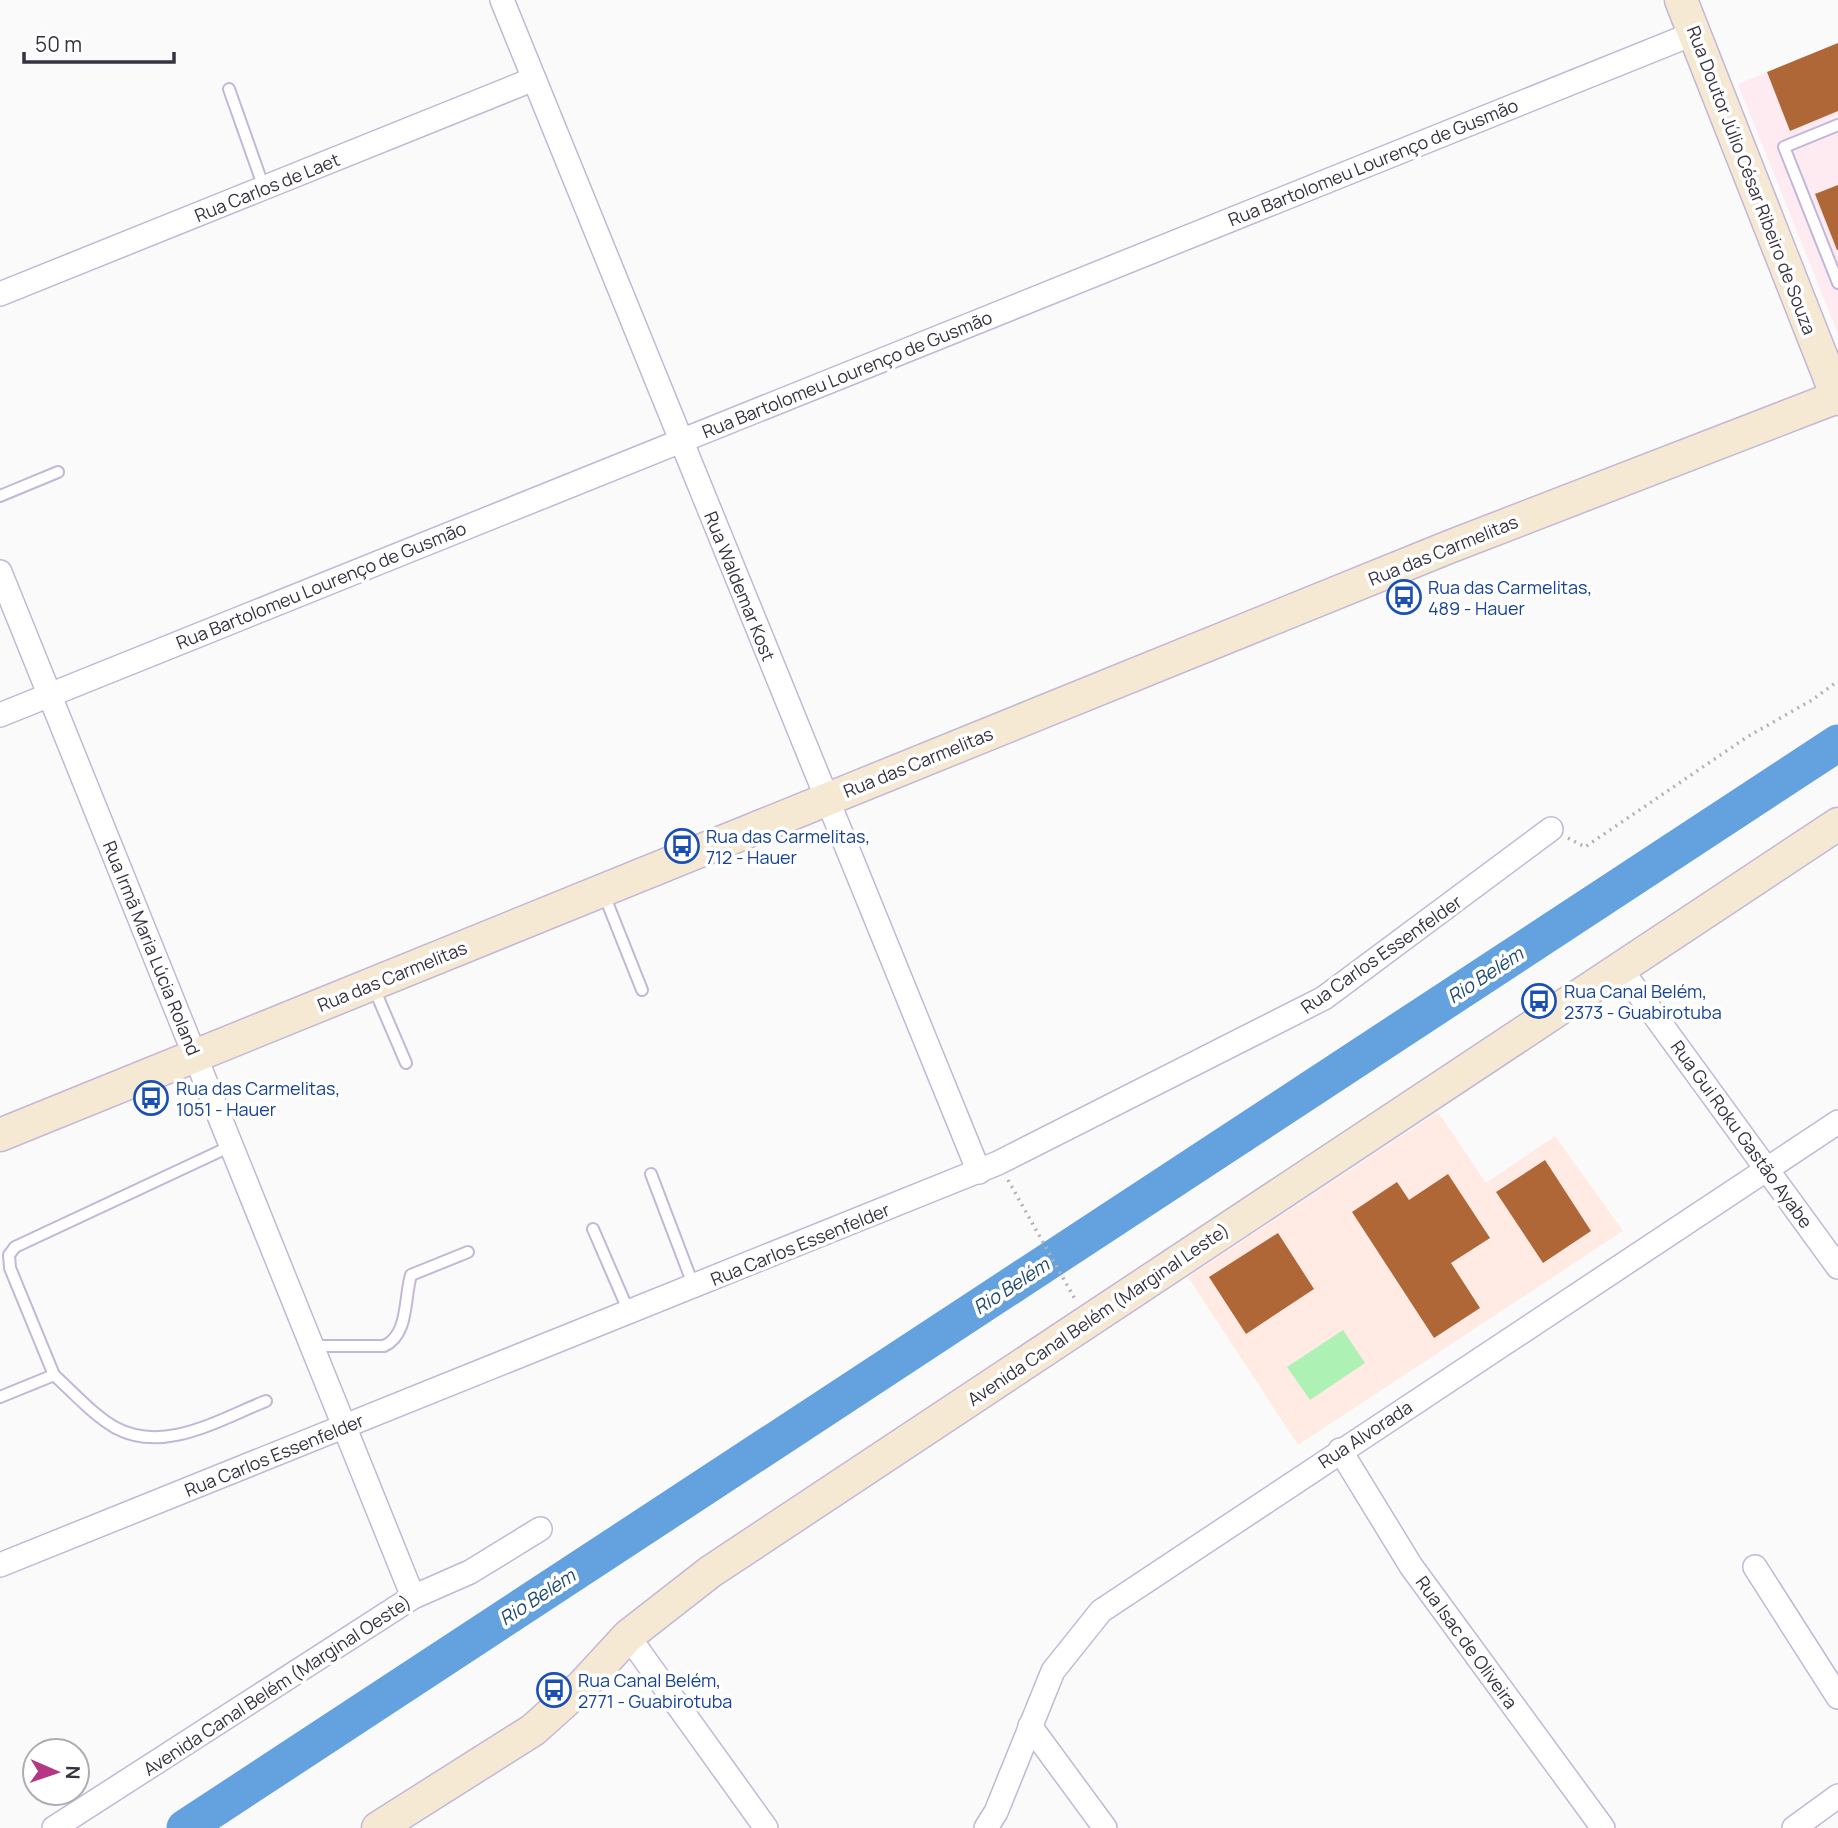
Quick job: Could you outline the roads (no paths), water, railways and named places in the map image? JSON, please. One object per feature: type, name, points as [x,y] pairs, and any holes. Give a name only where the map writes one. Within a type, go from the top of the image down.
[{"type":"street","name":"Rua Waldemar Kost","points":[[502,0],[827,799],[989,1168]]},
{"type":"street","name":"Rua Doutor Júlio César Ribeiro de Souza","points":[[1681,0],[1838,397]]},
{"type":"street","name":"Rua Bartolomeu Lourenço de Gusmão","points":[[0,715],[1695,33]]},
{"type":"street","name":"Rua Carlos de Laet","points":[[0,294],[534,79]]},
{"type":"street","name":"Rua das Carmelitas","points":[[0,1135],[1449,547],[1838,397]]},
{"type":"street","name":"Rua Irmã Maria Lúcia Roland","points":[[0,572],[413,1597]]},
{"type":"street","name":"Avenida Canal Belém (Marginal Leste)","points":[[378,1828],[533,1730],[581,1688],[628,1636],[721,1564],[1838,824]]},
{"type":"street","name":"Rua Carlos Essenfelder","points":[[0,1565],[989,1168],[1324,998],[1551,829]]},
{"type":"street","name":"Rua Gui Roku Gastão Ayabe","points":[[1620,968],[1769,1168],[1838,1266]]},
{"type":"street","name":"Rua Alvorada","points":[[986,1828],[996,1812],[1053,1671],[1101,1611],[1838,1122]]},
{"type":"street","name":"Rua Isac de Oliveira","points":[[1340,1450],[1411,1566],[1604,1828]]},
{"type":"street","name":"Avenida Canal Belém (Marginal Oeste)","points":[[54,1828],[413,1597],[470,1572],[540,1529]]},
{"type":"street","points":[[1755,1567],[1838,1697]]},
{"type":"street","points":[[628,1636],[766,1828]]},
{"type":"street","points":[[1030,1726],[1105,1828]]},
{"type":"street","points":[[1794,1828],[1838,1796]]},
{"type":"lane","points":[[229,89],[264,188]]},
{"type":"lane","points":[[1838,125],[1784,147],[1838,283]]},
{"type":"lane","points":[[0,496],[58,472]]},
{"type":"lane","points":[[602,890],[642,990]]},
{"type":"lane","points":[[372,984],[406,1063]]},
{"type":"lane","points":[[231,1146],[15,1247],[9,1255],[10,1268],[54,1375],[115,1428],[143,1437],[175,1437],[266,1401]]},
{"type":"lane","points":[[651,1174],[694,1287]]},
{"type":"lane","points":[[593,1229],[629,1312]]},
{"type":"lane","points":[[312,1346],[384,1346],[391,1343],[399,1335],[404,1295],[411,1275],[468,1252]]},
{"type":"lane","points":[[0,1397],[54,1375]]},
{"type":"waterway","name":"Rio Belém","points":[[185,1828],[1838,743]]},
{"type":"place","name":"Rua das Carmelitas, 489 - Hauer","points":[[1404,597]]},
{"type":"place","name":"Rua das Carmelitas, 712 - Hauer","points":[[682,846]]},
{"type":"place","name":"Rua Canal Belém, 2373 - Guabirotuba","points":[[1539,1001]]},
{"type":"place","name":"Rua das Carmelitas, 1051 - Hauer","points":[[151,1098]]},
{"type":"place","name":"Rua Canal Belém, 2771 - Guabirotuba","points":[[554,1690]]}]
